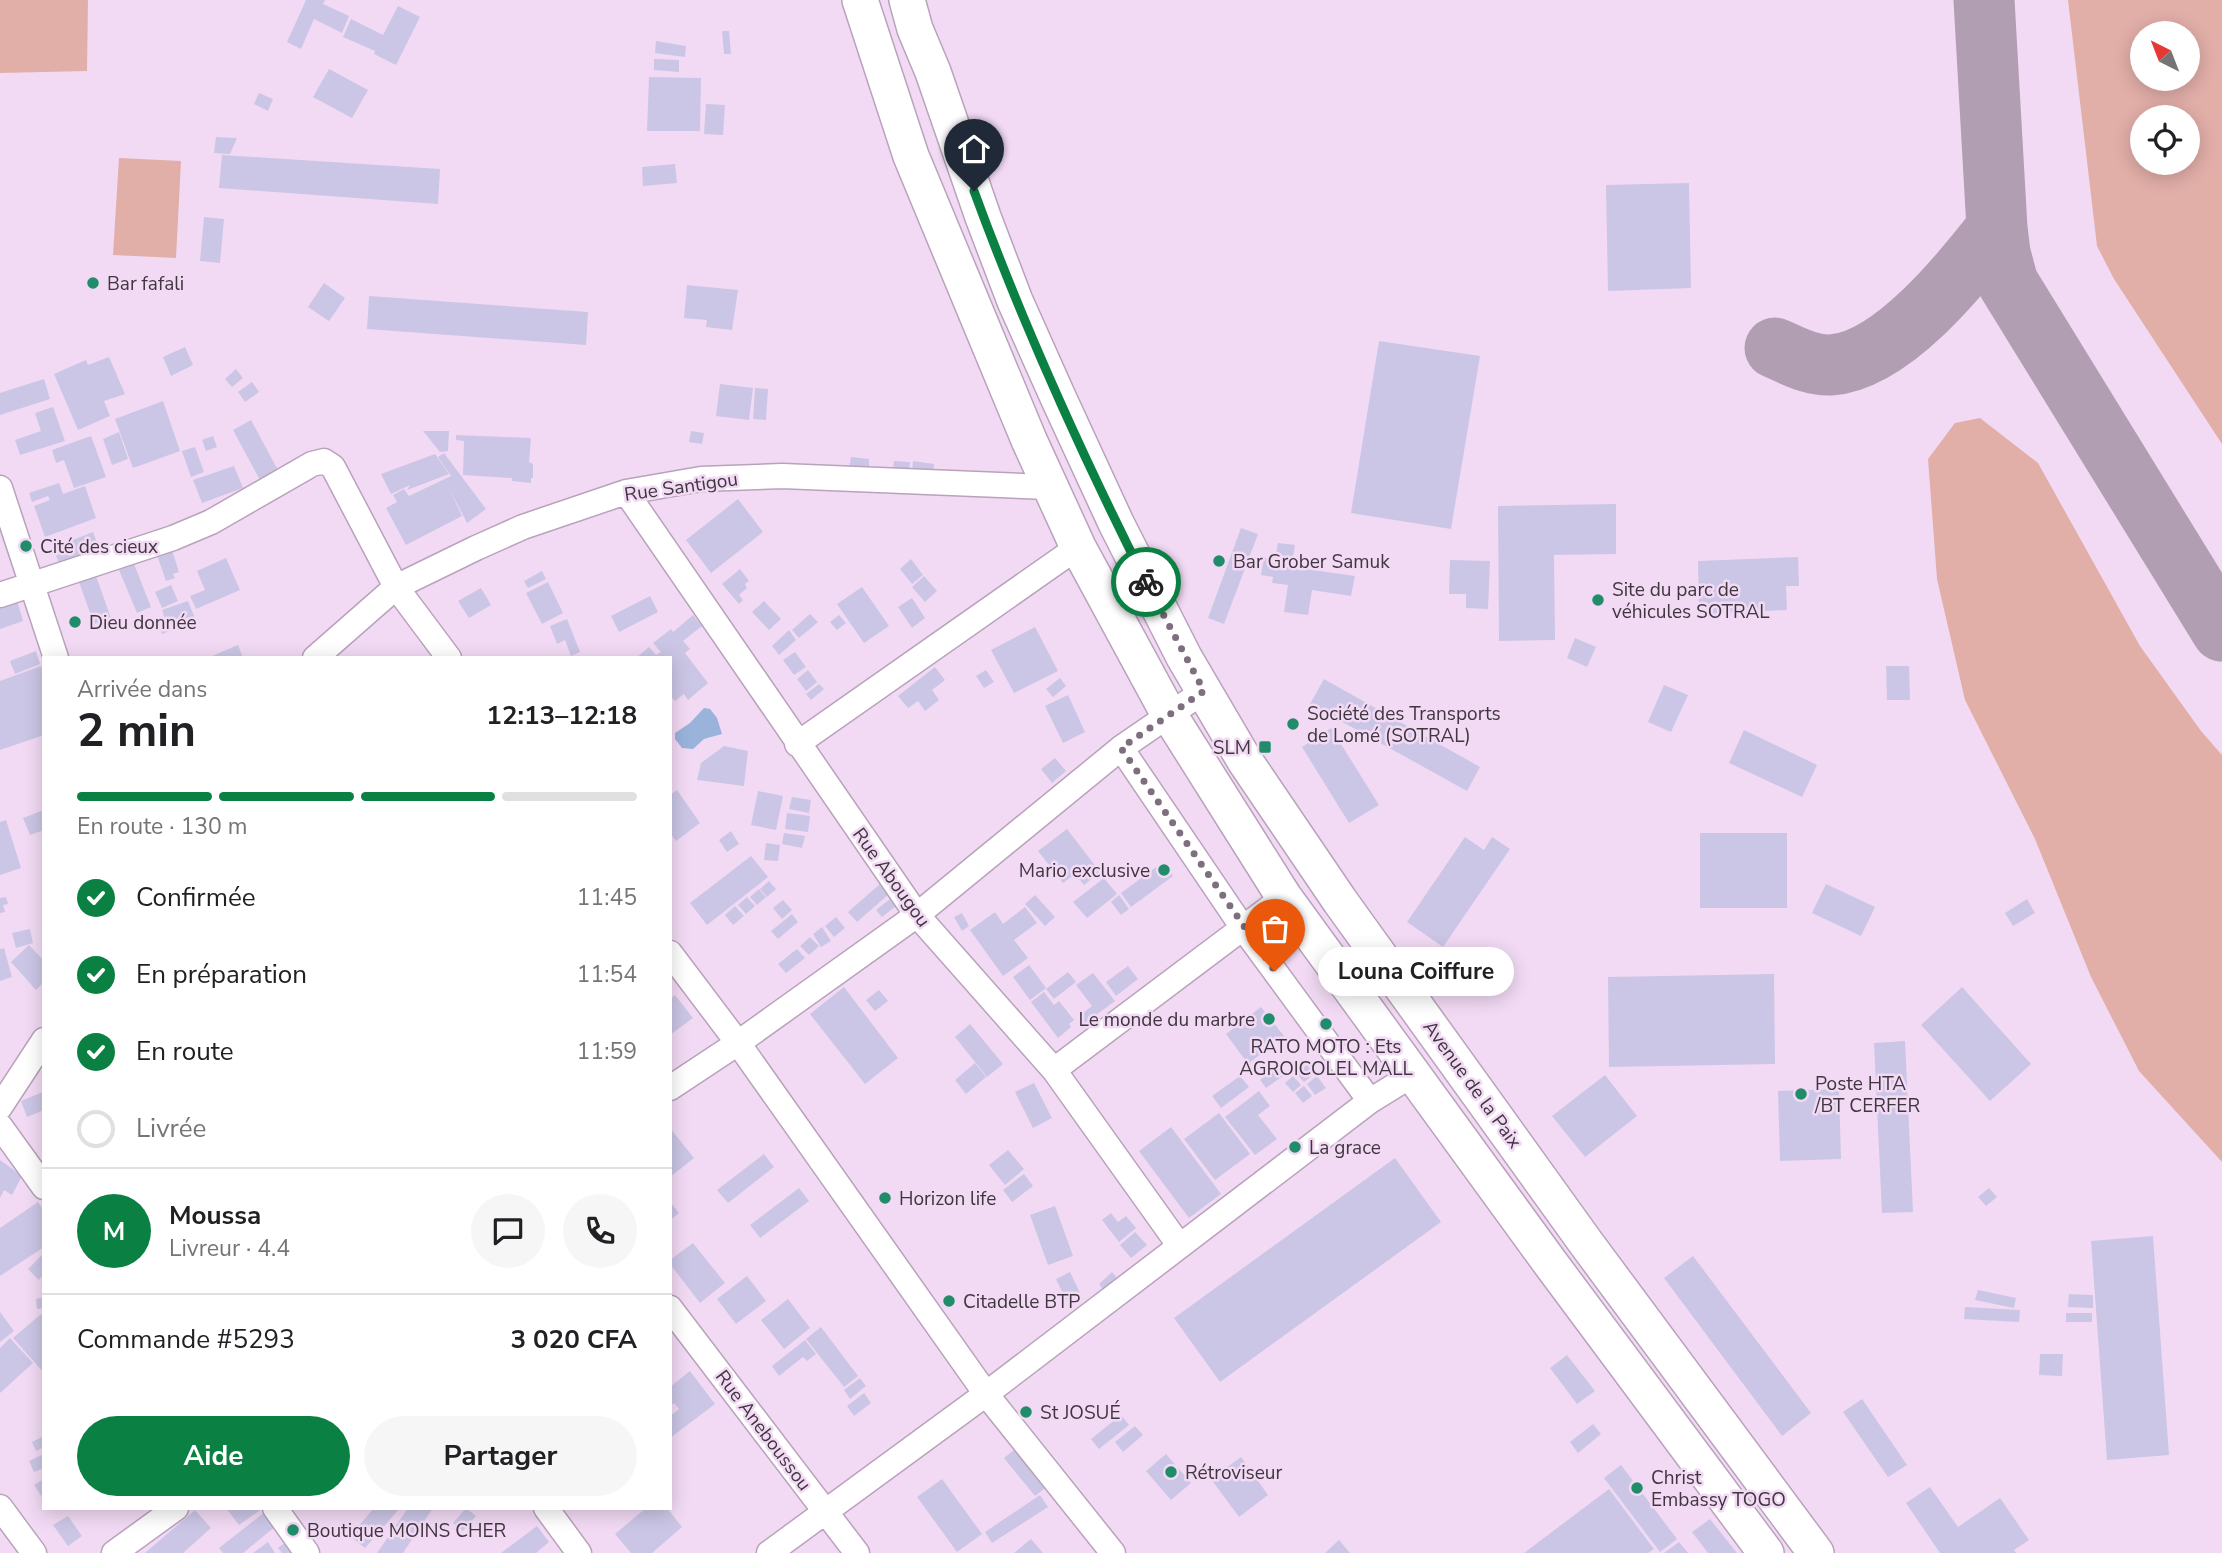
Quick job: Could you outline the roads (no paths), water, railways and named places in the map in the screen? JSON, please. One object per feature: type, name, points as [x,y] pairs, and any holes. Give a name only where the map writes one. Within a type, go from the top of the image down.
[{"type":"main road","points":[[860,0],[916,168],[1049,487],[1078,547],[1168,713],[1284,897],[1412,1075],[1766,1553]]},
{"type":"main road","name":"Avenue de la Paix","points":[[907,0],[915,29],[1016,301],[1116,523],[1184,657],[1252,772],[1340,901],[1586,1243],[1816,1553]]},
{"type":"street","points":[[0,595],[173,538],[211,522],[312,464],[324,461],[333,467],[396,587],[448,656]]},
{"type":"street","name":"Rue Santigou","points":[[317,656],[396,587],[512,532],[626,492],[701,480],[782,476],[1049,487]]},
{"type":"street","points":[[0,488],[56,656]]},
{"type":"street","name":"Rue Abougou","points":[[626,492],[917,915],[1054,1070],[1179,1245]]},
{"type":"street","points":[[797,744],[1078,547]]},
{"type":"street","points":[[672,1086],[738,1043],[917,915],[1121,748],[1168,713],[1204,691]]},
{"type":"street","points":[[1121,748],[1243,928],[1370,1101]]},
{"type":"street","points":[[1054,1070],[1284,897]]},
{"type":"street","points":[[672,956],[738,1043],[986,1394],[1113,1553]]},
{"type":"street","points":[[0,1107],[42,1043]]},
{"type":"street","points":[[769,1553],[986,1394],[1370,1101],[1412,1075]]},
{"type":"street","points":[[0,1126],[42,1184]]},
{"type":"street","name":"Rue Aneboussou","points":[[672,1311],[857,1553]]},
{"type":"street","points":[[0,1507],[34,1553]]},
{"type":"street","points":[[114,1553],[173,1510]]},
{"type":"street","points":[[276,1510],[307,1553]]},
{"type":"street","points":[[547,1510],[579,1553]]},
{"type":"water","points":[[704,708],[710,709],[717,718],[722,734],[704,739],[693,749],[682,748],[675,739],[675,733],[690,723]]},
{"type":"place","name":"Bar fafali","points":[[93,283]]},
{"type":"place","name":"Cité des cieux","points":[[26,546]]},
{"type":"place","name":"Bar Grober Samuk","points":[[1219,561]]},
{"type":"place","name":"Site du parc de véhicules SOTRAL","points":[[1598,600]]},
{"type":"place","name":"Dieu donnée","points":[[75,622]]},
{"type":"place","name":"Société des Transports de Lomé (SOTRAL)","points":[[1293,724]]},
{"type":"place","name":"SLM","points":[[1265,747]]},
{"type":"place","name":"Mario exclusive","points":[[1164,870]]},
{"type":"place","name":"Louna Coiffure","points":[[1275,971]]},
{"type":"place","name":"Le monde du marbre","points":[[1269,1019]]},
{"type":"place","name":"RATO MOTO : Ets AGROICOLEL MALL","points":[[1326,1024]]},
{"type":"place","name":"Poste HTA /BT CERFER","points":[[1801,1094]]},
{"type":"place","name":"La grace","points":[[1295,1147]]},
{"type":"place","name":"Horizon life","points":[[885,1198]]},
{"type":"place","name":"Citadelle BTP","points":[[949,1301]]},
{"type":"place","name":"St JOSUÉ","points":[[1026,1412]]},
{"type":"place","name":"Rétroviseur","points":[[1171,1472]]},
{"type":"place","name":"Christ Embassy TOGO","points":[[1637,1488]]},
{"type":"place","name":"Boutique MOINS CHER","points":[[293,1530]]}]
